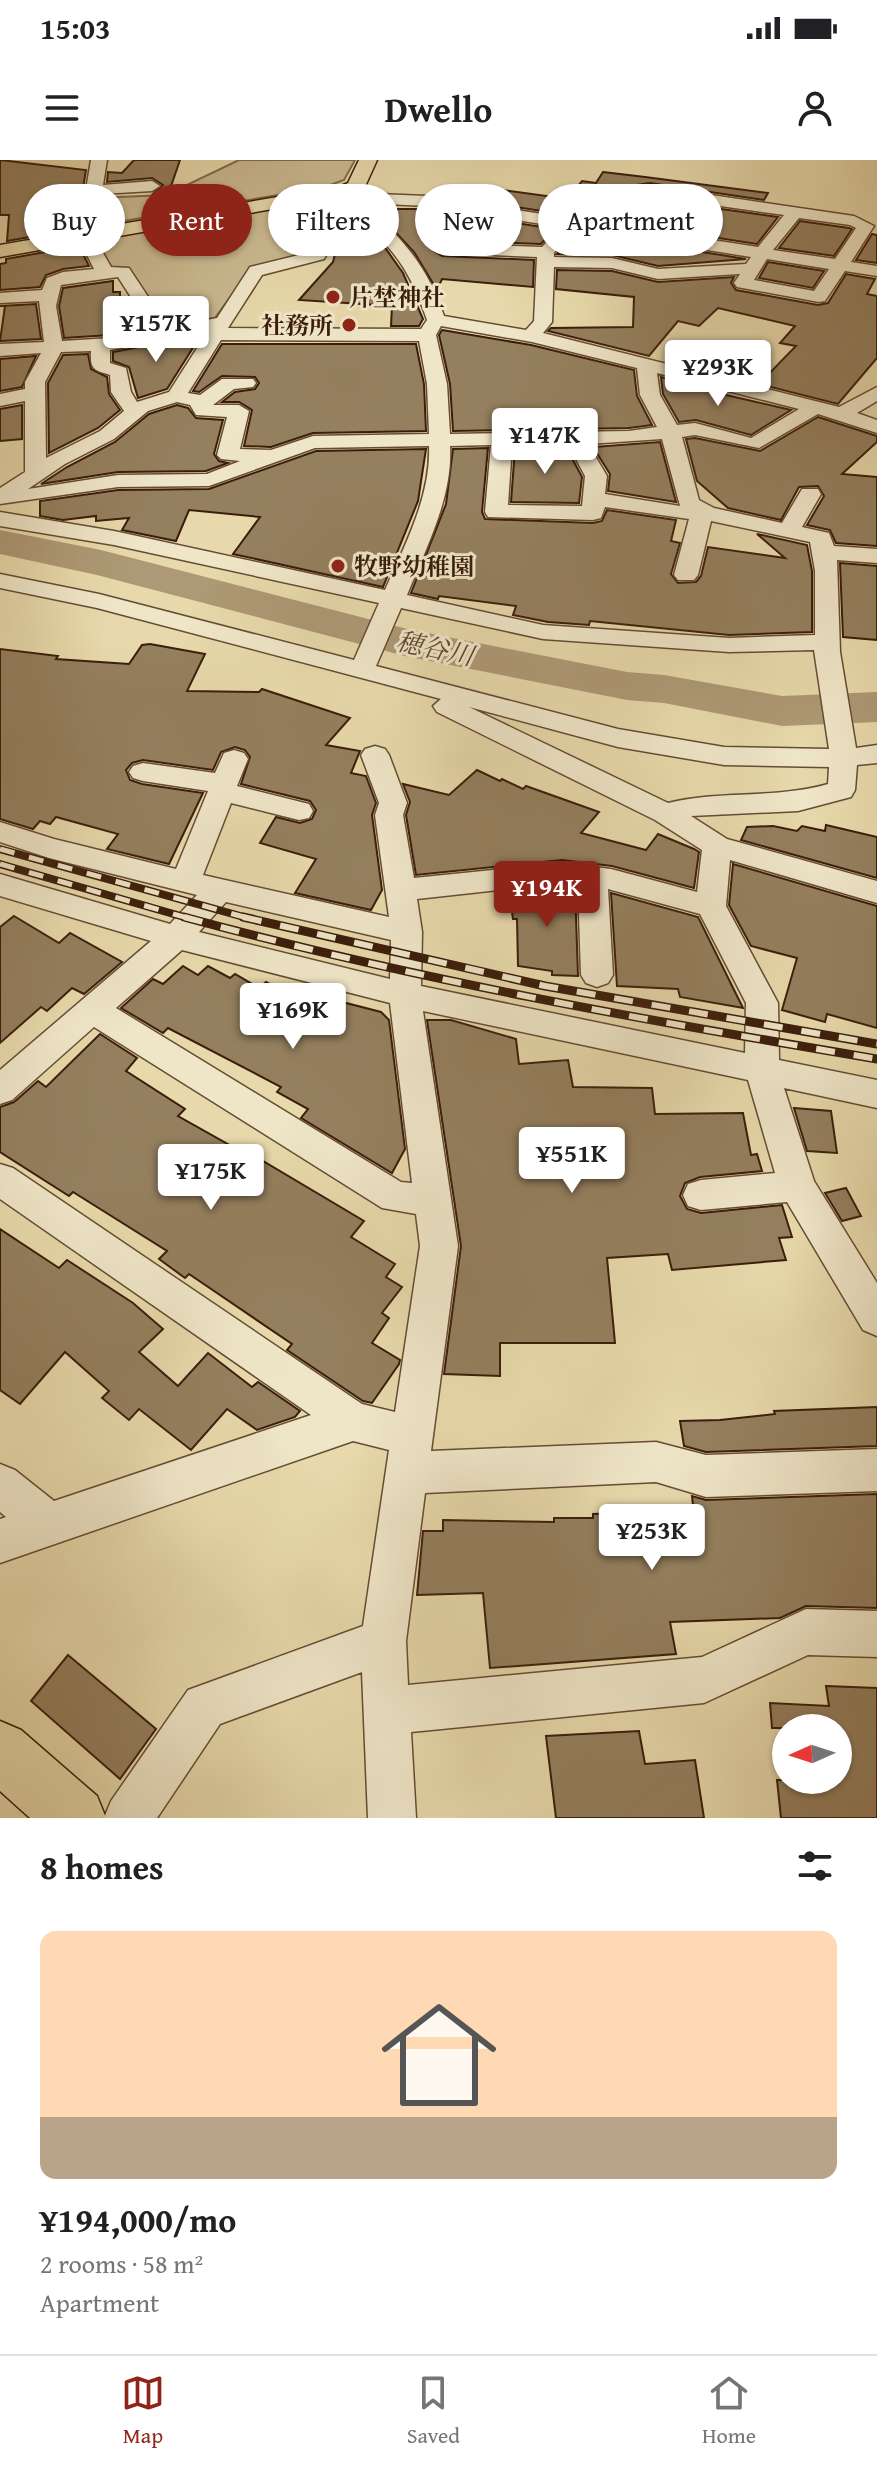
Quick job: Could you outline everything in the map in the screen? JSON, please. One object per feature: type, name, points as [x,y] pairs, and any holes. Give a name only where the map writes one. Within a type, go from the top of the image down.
[{"type":"main road","points":[[357,184],[368,160]]},
{"type":"main road","points":[[125,231],[268,207]]},
{"type":"main road","points":[[0,251],[24,247]]},
{"type":"main road","points":[[0,1751],[75,1818]]},
{"type":"street","points":[[93,184],[99,160]]},
{"type":"street","points":[[723,202],[854,221],[866,226],[819,297],[743,283],[794,213]]},
{"type":"street","points":[[723,247],[877,271]]},
{"type":"street","points":[[364,667],[394,603],[441,472],[432,327],[421,278],[399,250]]},
{"type":"street","points":[[522,250],[546,257],[612,263],[658,274],[736,268],[752,270]]},
{"type":"street","points":[[96,256],[105,273]]},
{"type":"street","points":[[176,396],[256,271],[314,256]]},
{"type":"street","points":[[421,278],[428,256]]},
{"type":"street","points":[[529,337],[543,322],[546,257]]},
{"type":"street","points":[[36,473],[35,382],[54,348],[47,306],[53,282],[63,277],[123,272],[163,333]]},
{"type":"street","points":[[0,298],[50,295]]},
{"type":"street","points":[[0,350],[128,343],[163,333],[219,328],[490,326],[842,414],[877,427]]},
{"type":"street","points":[[101,345],[100,366],[119,372],[121,392],[135,413]]},
{"type":"street","points":[[647,365],[646,388],[670,434],[682,466],[689,503],[700,510],[821,538],[827,571],[827,647],[844,758],[841,790],[798,802],[698,805],[665,813]]},
{"type":"street","points":[[200,405],[229,383],[246,383]]},
{"type":"street","points":[[0,400],[35,393]]},
{"type":"street","points":[[842,414],[877,393]]},
{"type":"street","points":[[0,497],[36,473],[107,435],[135,413],[159,400],[176,396],[199,401],[203,411],[239,411],[228,455],[276,454]]},
{"type":"street","points":[[0,497],[118,481],[209,480],[313,442],[502,437],[575,439],[670,434],[695,429],[751,442],[815,407]]},
{"type":"street","points":[[502,437],[496,512],[593,513],[596,476],[575,439]]},
{"type":"street","points":[[788,531],[810,494]]},
{"type":"street","points":[[596,499],[684,513],[700,510]]},
{"type":"street","points":[[686,575],[700,510]]},
{"type":"street","points":[[0,519],[114,538],[394,603],[543,632],[729,645],[827,647]]},
{"type":"street","points":[[824,552],[877,556]]},
{"type":"street","points":[[0,581],[99,601],[364,667],[618,738],[724,756],[844,758],[877,754]]},
{"type":"street","points":[[364,667],[665,813],[717,846],[877,892]]},
{"type":"street","points":[[375,755],[393,803],[389,815],[403,890],[407,932],[405,995],[439,1246],[383,1641],[392,1818]]},
{"type":"street","points":[[143,772],[227,778],[299,811]]},
{"type":"street","points":[[186,882],[227,778]]},
{"type":"street","points":[[0,832],[49,848],[186,882],[407,932]]},
{"type":"street","points":[[717,846],[711,906],[762,1003],[762,1072],[797,1186],[877,1318]]},
{"type":"street","points":[[403,890],[562,873],[593,877],[711,906]]},
{"type":"street","points":[[593,877],[597,975]]},
{"type":"street","points":[[0,885],[176,937],[405,995],[877,1094]]},
{"type":"street","points":[[0,1090],[176,937],[220,890]]},
{"type":"street","points":[[93,1010],[395,1197],[432,1200]]},
{"type":"street","points":[[0,1179],[353,1421],[410,1455],[656,1462],[706,1476],[877,1470]]},
{"type":"street","points":[[701,1195],[797,1186]]},
{"type":"street","points":[[0,1541],[353,1421]]},
{"type":"street","points":[[0,1485],[48,1524]]},
{"type":"street","points":[[386,1711],[704,1680],[806,1632],[877,1634]]},
{"type":"street","points":[[128,1818],[204,1706],[383,1641]]},
{"type":"shaded area","points":[[239,160],[355,160],[344,180],[333,184],[268,184],[268,197],[252,199],[252,184],[189,184]]},
{"type":"shaded area","points":[[141,196],[141,218],[125,221],[125,197]]},
{"type":"shaded area","points":[[268,210],[268,256],[301,256],[246,275],[212,322],[172,329],[164,326],[104,256],[125,256],[125,235],[141,232],[141,256],[252,256],[252,213]]},
{"type":"building","points":[[0,160],[86,170],[84,184],[24,184],[24,238],[7,241],[9,215],[0,215]]},
{"type":"building","points":[[134,160],[180,160],[172,184],[161,184],[152,178],[107,182],[108,172],[122,173]]},
{"type":"building","points":[[603,172],[697,184],[580,184],[582,181],[596,183]]},
{"type":"building","points":[[723,187],[768,193],[764,200],[723,194]]},
{"type":"building","points":[[522,193],[538,195],[538,210],[522,208]]},
{"type":"building","points":[[399,209],[415,209],[414,252],[399,236]]},
{"type":"building","points":[[723,209],[778,217],[757,244],[723,239]]},
{"type":"building","points":[[800,221],[852,229],[834,256],[779,248]]},
{"type":"building","points":[[522,224],[538,226],[538,244],[522,243]]},
{"type":"building","points":[[872,234],[877,235],[877,263],[856,260]]},
{"type":"building","points":[[723,255],[746,259],[658,266],[616,256]]},
{"type":"building","points":[[24,256],[84,256],[89,266],[46,275],[40,287],[0,290],[0,264],[6,263],[6,259]]},
{"type":"building","points":[[335,256],[391,256],[403,273],[423,319],[419,326],[391,326],[392,306],[299,300],[333,262]]},
{"type":"building","points":[[416,256],[534,260],[533,287],[442,279],[437,290]]},
{"type":"building","points":[[768,262],[824,271],[813,288],[759,278]]},
{"type":"building","points":[[557,270],[612,271],[658,282],[734,277],[731,283],[736,290],[818,305],[828,303],[846,274],[875,279],[867,294],[877,296],[877,358],[838,404],[759,384],[796,346],[780,343],[795,326],[718,308],[699,326],[678,321],[649,356],[548,331],[551,328],[633,327],[634,297],[556,289]]},
{"type":"building","points":[[113,281],[113,292],[120,292],[120,319],[138,316],[147,328],[126,334],[64,338],[59,306],[63,288]]},
{"type":"building","points":[[36,304],[41,339],[0,341],[5,306],[0,306]]},
{"type":"building","points":[[442,330],[531,345],[634,370],[637,396],[652,425],[453,431],[450,384],[439,335]]},
{"type":"building","points":[[201,335],[167,389],[138,398],[129,367],[113,361],[113,352]]},
{"type":"building","points":[[222,344],[416,344],[424,384],[426,431],[313,433],[271,447],[244,446],[252,410],[239,402],[222,402],[235,392],[255,389],[259,383],[255,377],[222,376],[199,392],[193,391]]},
{"type":"building","points":[[88,354],[91,369],[107,377],[109,394],[120,410],[98,428],[49,453],[48,383],[63,355]]},
{"type":"building","points":[[36,356],[22,387],[0,391],[0,359]]},
{"type":"building","points":[[661,377],[791,410],[751,435],[696,420],[679,422],[663,394]]},
{"type":"building","points":[[22,405],[22,439],[0,441],[0,409]]},
{"type":"building","points":[[177,405],[188,408],[196,418],[223,420],[214,454],[219,461],[228,463],[206,471],[118,472],[41,484],[115,442],[149,414]]},
{"type":"building","points":[[818,417],[877,436],[877,442],[842,474],[877,477],[877,546],[836,543],[830,530],[807,525],[824,496],[818,486],[799,487],[781,520],[728,508],[697,481],[686,439],[695,438],[760,451]]},
{"type":"building","points":[[660,442],[676,502],[608,491],[610,474],[593,447]]},
{"type":"building","points":[[566,447],[582,477],[579,503],[511,502],[515,448]]},
{"type":"building","points":[[488,448],[482,512],[485,519],[593,523],[602,521],[607,510],[676,520],[671,541],[680,543],[671,574],[678,583],[696,582],[701,576],[708,547],[785,558],[757,534],[807,545],[812,571],[812,632],[729,635],[590,621],[589,625],[548,622],[513,615],[516,606],[439,596],[438,599],[411,593],[446,504],[453,449]]},
{"type":"building","points":[[426,449],[418,501],[383,587],[233,554],[260,517],[189,510],[176,541],[122,530],[129,518],[96,521],[96,516],[63,520],[40,516],[40,501],[118,490],[209,489],[316,451]]},
{"type":"building","points":[[840,563],[877,566],[877,640],[843,637]]},
{"type":"building","points":[[142,645],[205,654],[187,691],[259,692],[262,689],[350,718],[326,745],[360,751],[351,773],[366,776],[376,803],[372,815],[382,890],[371,910],[295,893],[316,859],[260,843],[276,817],[300,823],[312,819],[316,810],[310,801],[241,784],[250,757],[245,750],[235,747],[221,752],[213,770],[143,760],[132,763],[126,770],[130,780],[142,784],[203,793],[169,864],[107,849],[118,834],[56,817],[50,824],[40,821],[33,829],[0,819],[0,649],[58,656],[56,659],[129,664]]},
{"type":"building","points":[[477,770],[523,789],[526,786],[599,812],[581,833],[646,850],[658,834],[694,849],[699,852],[694,888],[612,866],[562,860],[416,875],[406,815],[410,802],[403,784],[449,795]]},
{"type":"building","points":[[826,825],[877,837],[877,878],[741,840],[747,827],[773,826],[797,831],[802,826],[825,831]]},
{"type":"building","points":[[733,864],[877,906],[877,1028],[827,1014],[825,1022],[782,1010],[797,958],[751,946],[729,905]]},
{"type":"building","points":[[562,886],[575,888],[578,976],[552,975],[552,971],[518,966],[517,919],[513,919],[509,892]]},
{"type":"building","points":[[611,893],[698,917],[743,1008],[680,997],[678,989],[617,986]]},
{"type":"building","points":[[14,916],[59,943],[70,933],[122,962],[84,994],[72,988],[47,1011],[41,1007],[0,1043],[0,927]]},
{"type":"building","points":[[183,966],[198,975],[208,966],[230,978],[235,974],[259,988],[266,982],[300,1000],[322,998],[339,1006],[342,1002],[381,1012],[389,1020],[405,1149],[392,1173],[301,1118],[308,1109],[277,1092],[281,1087],[168,1028],[163,1033],[121,1008],[153,979],[163,984]]},
{"type":"building","points":[[427,1020],[451,1020],[516,1039],[519,1064],[568,1060],[573,1087],[652,1088],[655,1114],[743,1113],[751,1155],[757,1154],[762,1171],[700,1177],[685,1183],[680,1196],[687,1209],[701,1213],[782,1205],[792,1237],[779,1238],[786,1260],[672,1270],[668,1254],[607,1258],[615,1343],[500,1343],[500,1376],[444,1374],[461,1246]]},
{"type":"building","points":[[100,1034],[137,1058],[126,1071],[185,1109],[178,1116],[251,1157],[253,1155],[364,1221],[351,1237],[395,1264],[386,1277],[402,1287],[382,1313],[389,1318],[372,1343],[400,1360],[399,1364],[372,1403],[363,1401],[287,1350],[292,1344],[189,1274],[185,1278],[159,1259],[167,1251],[73,1192],[69,1196],[0,1152],[0,1107],[14,1102],[38,1081],[46,1087]]},
{"type":"building","points":[[794,1108],[831,1111],[837,1153],[807,1151]]},
{"type":"building","points":[[846,1188],[861,1216],[842,1221],[825,1193]]},
{"type":"building","points":[[0,1229],[59,1268],[67,1260],[133,1303],[163,1329],[139,1352],[178,1386],[208,1353],[252,1387],[258,1382],[300,1411],[295,1417],[257,1430],[227,1409],[191,1450],[139,1409],[129,1420],[102,1398],[109,1391],[65,1352],[20,1404],[0,1390]]},
{"type":"building","points":[[877,1407],[877,1446],[706,1452],[684,1446],[680,1421],[720,1420],[775,1414],[774,1411]]},
{"type":"building","points":[[877,1494],[877,1608],[806,1606],[780,1618],[670,1622],[676,1654],[490,1668],[483,1593],[417,1595],[423,1531],[443,1531],[443,1520],[554,1522],[554,1518],[593,1518],[593,1514],[673,1511],[672,1506],[693,1505],[692,1496],[706,1500]]},
{"type":"building","points":[[68,1655],[156,1729],[120,1779],[31,1701]]},
{"type":"building","points":[[826,1686],[877,1688],[877,1818],[781,1818],[778,1794],[852,1794],[852,1714],[772,1714],[772,1728],[770,1703],[829,1706]]},
{"type":"building","points":[[639,1731],[645,1764],[695,1760],[704,1818],[556,1818],[546,1736]]},
{"type":"waterway","name":"穂谷川","points":[[0,542],[101,563],[405,642],[627,686],[664,689],[782,711],[877,707]]},
{"type":"railway","points":[[0,849],[248,918]]},
{"type":"railway","points":[[0,864],[185,917]]},
{"type":"railway","points":[[185,917],[442,979],[877,1059]]},
{"type":"railway","points":[[185,917],[191,919]]},
{"type":"railway","points":[[243,917],[248,918]]},
{"type":"railway","points":[[248,918],[545,986],[877,1044]]},
{"type":"place","name":"片埜神社","points":[[333,297]]},
{"type":"place","name":"社務所","points":[[349,325]]},
{"type":"place","name":"牧野幼稚園","points":[[338,566]]}]
